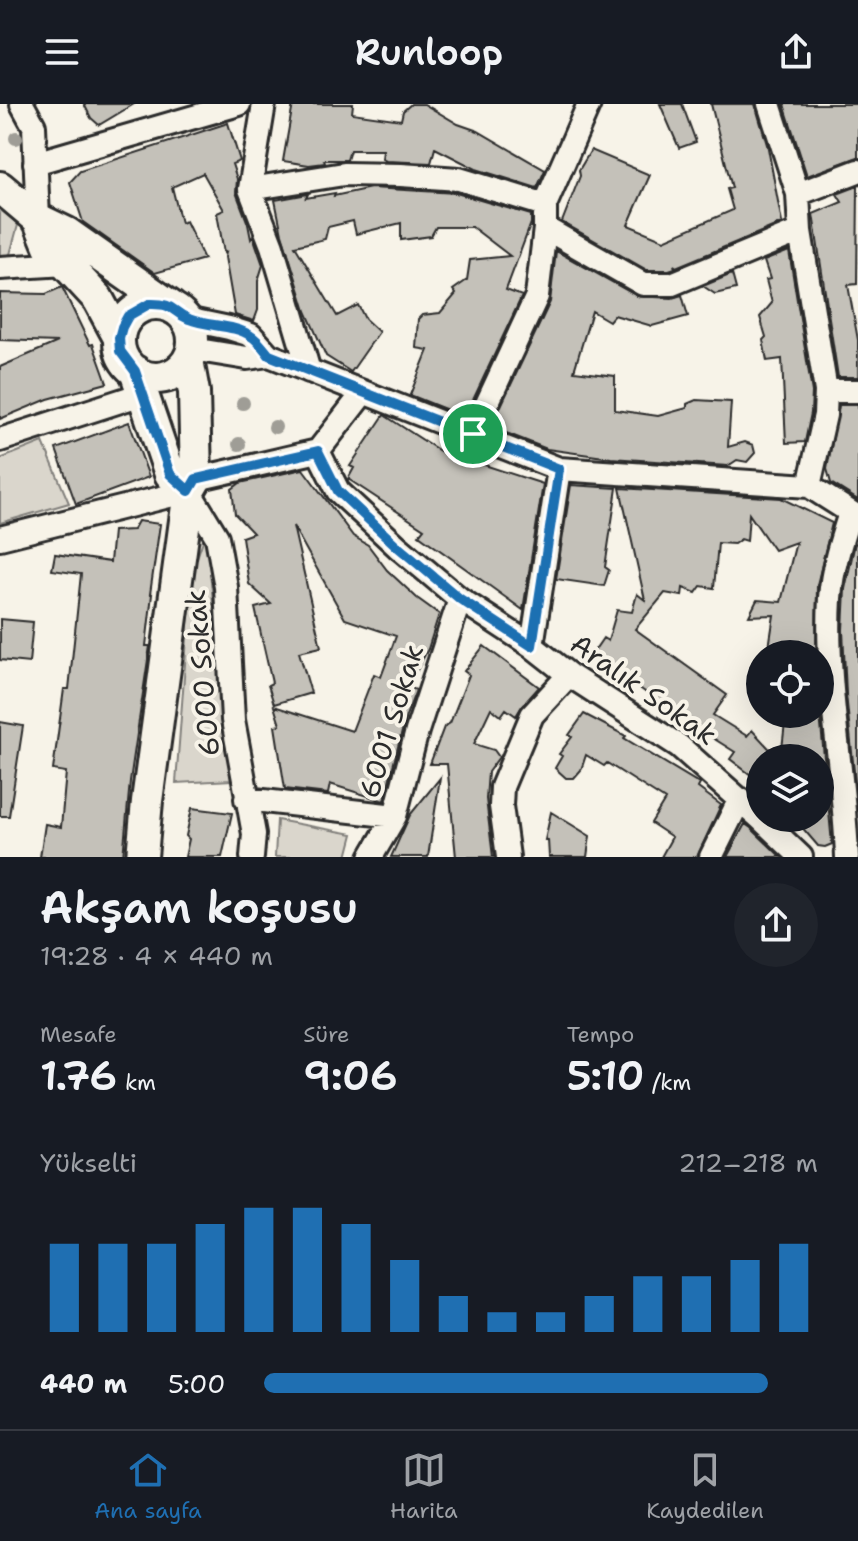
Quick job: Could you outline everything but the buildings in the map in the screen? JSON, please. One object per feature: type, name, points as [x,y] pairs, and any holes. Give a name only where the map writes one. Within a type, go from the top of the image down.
[{"type":"main road","points":[[0,187],[38,219],[67,233],[179,313],[193,338],[190,354],[194,392],[192,485],[142,857]]},
{"type":"main road","points":[[38,219],[49,246],[98,299],[119,338]]},
{"type":"main road","points":[[179,313],[161,304],[137,309],[122,327],[119,338],[120,351],[138,382],[170,474],[192,485]]},
{"type":"main road","points":[[138,382],[145,376],[170,375],[180,369],[190,354]]},
{"type":"street","points":[[22,104],[34,126],[38,219]]},
{"type":"street","points":[[35,163],[239,104]]},
{"type":"street","points":[[264,104],[250,189],[272,246],[309,371]]},
{"type":"street","points":[[473,434],[537,296],[545,205],[589,104]]},
{"type":"street","points":[[769,104],[798,194],[800,231],[826,391],[825,415],[809,486]]},
{"type":"street","points":[[798,194],[858,171]]},
{"type":"street","points":[[250,189],[344,174],[401,175],[459,179],[545,205]]},
{"type":"street","points":[[545,228],[643,284],[658,285],[672,284],[800,231]]},
{"type":"street","points":[[0,268],[66,264]]},
{"type":"street","points":[[179,313],[251,335],[269,355],[559,469],[809,486],[854,515],[839,548],[831,595],[829,659],[849,857],[858,855]]},
{"type":"street","points":[[190,354],[247,358],[269,355]]},
{"type":"street","points":[[0,440],[138,382]]},
{"type":"street","points":[[826,391],[858,391]]},
{"type":"street","points":[[0,538],[318,451],[363,393]]},
{"type":"street","name":"Aralık Sokak","points":[[318,451],[338,491],[460,599],[679,746],[746,805]]},
{"type":"street","points":[[532,646],[559,469]]},
{"type":"street","name":"6000 Sokak","points":[[192,485],[217,537],[226,587],[233,720],[254,834],[252,857]]},
{"type":"street","name":"6001 Sokak","points":[[371,857],[395,816],[417,731],[460,599]]},
{"type":"street","points":[[508,857],[501,806],[502,787],[532,715],[569,675]]},
{"type":"street","points":[[246,799],[395,816]]},
{"type":"street","points":[[711,857],[740,799]]},
{"type":"street","name":"Aralık Sokak","points":[[775,832],[801,857]]},
{"type":"shaded area","points":[[0,204],[18,225],[9,258],[0,260]]},
{"type":"shaded area","points":[[43,442],[69,503],[0,523],[0,459]]},
{"type":"shaded area","points":[[206,532],[231,780],[176,783],[192,572]]},
{"type":"shaded area","points":[[277,820],[353,834],[347,857],[275,857]]},
{"type":"route","points":[[149,304],[172,307],[186,319],[251,335],[269,355],[321,377],[473,434],[559,469],[532,646],[460,599],[398,547],[338,491],[318,451],[196,479],[189,491],[170,474],[135,371],[120,351],[122,327],[128,316],[149,304]]}]
